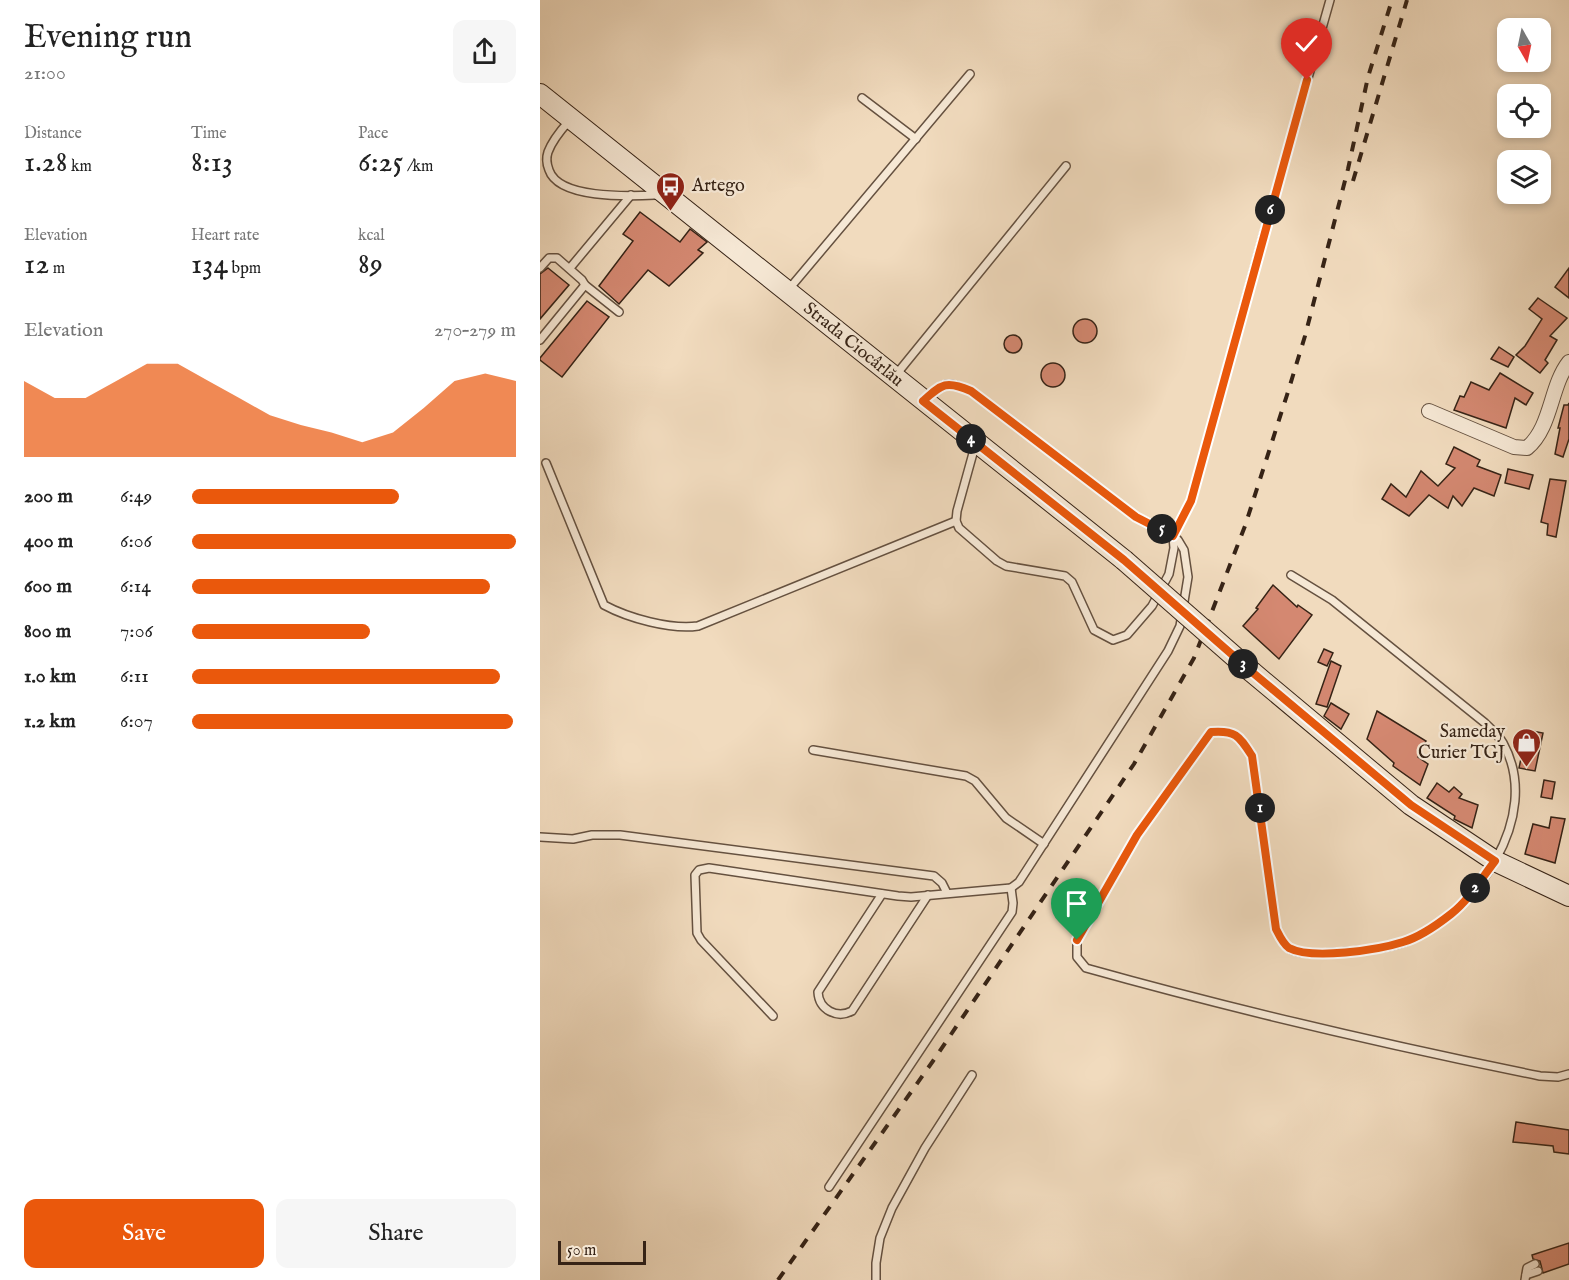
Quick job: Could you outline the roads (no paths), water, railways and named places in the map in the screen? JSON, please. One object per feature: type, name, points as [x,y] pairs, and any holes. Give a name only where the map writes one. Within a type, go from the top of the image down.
[{"type":"main road","name":"Strada Ciocârlău","points":[[540,94],[1124,560],[1252,672],[1411,805],[1495,861],[1569,896]]},
{"type":"street","points":[[1429,411],[1514,447],[1527,448],[1533,442],[1544,420],[1563,370],[1569,362]]},
{"type":"lane","points":[[976,443],[957,511],[956,521],[959,528],[1006,566],[1065,576],[1072,582],[1094,630],[1113,640],[1128,635],[1152,606],[1169,574],[1174,548],[1173,536],[1191,501],[1330,0]]},
{"type":"lane","points":[[787,291],[970,74]]},
{"type":"lane","points":[[862,98],[916,139]]},
{"type":"lane","points":[[570,119],[547,154],[550,175],[562,186],[583,192],[631,195],[666,194]]},
{"type":"lane","points":[[894,378],[1066,166]]},
{"type":"lane","points":[[570,268],[631,195]]},
{"type":"lane","points":[[540,268],[552,258],[557,258],[570,268],[585,285],[619,312]]},
{"type":"lane","points":[[540,340],[585,285]]},
{"type":"lane","points":[[772,1016],[697,933],[695,875],[699,870],[709,868],[911,897],[1011,888],[1019,882],[1044,844],[1175,639],[1180,626],[1188,577],[1184,550],[1178,540],[1136,517],[971,391],[947,384],[940,386],[923,401]]},
{"type":"lane","points":[[546,464],[604,605],[617,612],[681,629],[698,626],[956,521]]},
{"type":"lane","points":[[1291,575],[1332,600],[1485,723],[1503,742],[1512,766],[1516,790],[1508,833],[1495,861],[1465,902],[1428,930],[1405,942],[1376,949],[1325,953],[1300,952],[1286,946],[1276,929],[1252,756],[1242,740],[1227,731],[1211,732],[1137,835],[1077,940],[1077,957],[1086,968],[1191,998],[1375,1042],[1540,1077],[1558,1077],[1569,1074]]},
{"type":"lane","points":[[813,750],[966,776],[975,781],[1006,818],[1044,844]]},
{"type":"lane","points":[[540,837],[573,839],[592,835],[620,835],[934,876],[942,883],[947,893]]},
{"type":"lane","points":[[829,1187],[1012,912],[1011,888]]},
{"type":"lane","points":[[882,894],[818,992],[818,1000],[823,1007],[836,1014],[844,1015],[852,1011],[928,895]]},
{"type":"lane","points":[[876,1280],[880,1238],[892,1208],[925,1148],[972,1075]]},
{"type":"lane","points":[[1525,1277],[1527,1268],[1536,1268]]},
{"type":"railway","points":[[778,1280],[933,1061],[1134,764],[1194,658],[1245,526],[1305,336],[1348,169],[1368,77],[1392,0]]},
{"type":"railway","points":[[1353,181],[1407,0]]},
{"type":"place","name":"Artego","points":[[671,212]]},
{"type":"place","name":"Sameday Curier TGJ","points":[[1526,768]]}]
